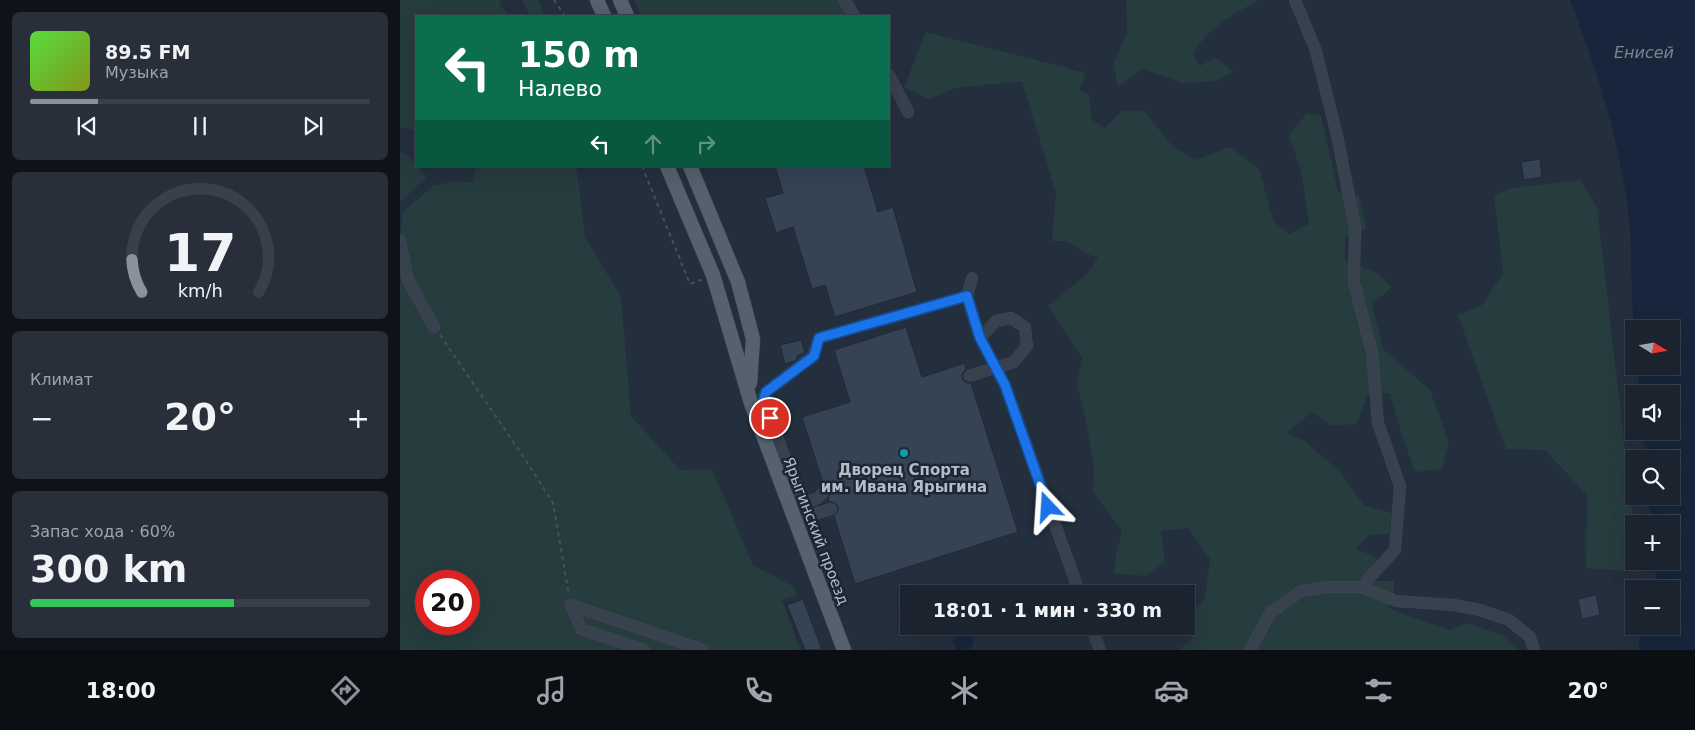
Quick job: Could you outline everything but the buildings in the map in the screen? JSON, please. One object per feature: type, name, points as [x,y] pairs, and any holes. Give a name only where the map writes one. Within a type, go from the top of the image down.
[{"type":"main road","points":[[597,0],[604,15]]},
{"type":"main road","points":[[620,0],[626,15]]},
{"type":"main road","name":"Ярыгинский проезд","points":[[667,167],[713,275],[750,394]]},
{"type":"main road","name":"Ярыгинский проезд","points":[[690,167],[738,282],[753,338],[751,403],[844,650]]},
{"type":"main road","points":[[718,289],[738,282]]},
{"type":"lane","points":[[844,0],[853,15]]},
{"type":"lane","points":[[1295,0],[1316,51],[1337,135],[1355,228],[1354,283],[1372,352],[1378,423],[1400,486],[1395,550],[1360,587]]},
{"type":"lane","points":[[890,77],[908,112]]},
{"type":"lane","points":[[400,241],[404,279],[434,327]]},
{"type":"lane","points":[[972,278],[967,296],[980,338],[1005,385],[1077,585]]},
{"type":"lane","points":[[825,490],[820,498],[812,501],[801,498],[763,402],[766,392],[814,356],[819,338],[967,296]]},
{"type":"lane","points":[[969,376],[1014,362],[1027,346],[1024,327],[1011,318],[996,321],[980,338]]},
{"type":"lane","points":[[807,516],[831,509]]},
{"type":"lane","points":[[1250,650],[1271,612],[1301,591],[1329,587],[1360,587],[1396,601],[1454,605],[1480,610],[1509,620],[1530,638],[1534,650]]},
{"type":"lane","points":[[571,605],[581,629],[644,650]]},
{"type":"lane","points":[[571,605],[703,650]]},
{"type":"lane","points":[[1094,635],[1100,650]]},
{"type":"path","points":[[554,0],[563,15]]},
{"type":"path","points":[[642,167],[690,284],[713,275]]},
{"type":"path","points":[[434,327],[524,456],[553,504],[571,605]]},
{"type":"green space","points":[[400,0],[500,0],[500,5],[509,15],[415,15],[415,131],[400,127]]},
{"type":"green space","points":[[522,0],[539,0],[544,15],[530,15]]},
{"type":"green space","points":[[634,0],[854,0],[860,15],[641,15]]},
{"type":"green space","points":[[1126,0],[1259,0],[1230,16],[1215,28],[1193,53],[1200,66],[1215,57],[1233,71],[1217,81],[1183,83],[1142,69],[1118,87],[1113,64],[1127,34]]},
{"type":"green space","points":[[926,32],[1086,73],[1079,91],[1089,94],[1091,119],[1105,128],[1123,110],[1144,111],[1173,147],[1195,160],[1230,147],[1259,169],[1274,222],[1289,234],[1309,224],[1301,171],[1289,136],[1307,113],[1321,116],[1338,192],[1359,196],[1366,228],[1345,238],[1345,261],[1378,273],[1392,287],[1372,304],[1383,349],[1430,390],[1449,443],[1442,469],[1415,472],[1390,393],[1368,394],[1356,424],[1331,426],[1312,412],[1286,433],[1305,441],[1339,471],[1364,505],[1392,513],[1389,534],[1369,535],[1355,549],[1377,557],[1375,581],[1394,581],[1394,595],[1387,606],[1398,612],[1449,630],[1467,623],[1502,635],[1519,650],[1179,650],[1192,639],[1192,635],[1195,635],[1195,610],[1205,598],[1210,559],[1188,528],[1161,531],[1165,561],[1147,576],[1114,574],[1122,531],[1093,492],[1094,468],[1085,416],[1077,385],[1082,358],[1048,306],[1087,274],[1098,257],[1086,254],[1067,241],[1052,241],[1056,194],[1022,81],[956,88],[929,99],[904,87]]},
{"type":"green space","points":[[400,152],[406,154],[415,164],[415,167],[418,167],[427,177],[400,202]]},
{"type":"green space","points":[[476,167],[576,167],[585,237],[621,297],[631,416],[680,470],[712,469],[753,565],[794,587],[796,596],[782,600],[800,650],[400,650],[400,235],[403,212],[433,186],[456,181],[473,183]]},
{"type":"green space","points":[[1580,180],[1597,207],[1625,450],[1625,505],[1632,505],[1633,515],[1625,515],[1625,570],[1639,570],[1639,572],[1586,568],[1587,495],[1545,450],[1506,449],[1458,315],[1481,306],[1503,274],[1494,195],[1512,188]]},
{"type":"water","name":"Енисей","points":[[1570,0],[1695,0],[1695,650],[1639,650],[1640,635],[1680,635],[1680,580],[1656,580],[1656,570],[1680,570],[1680,515],[1650,515],[1650,505],[1680,505],[1680,450],[1645,450],[1644,440],[1680,440],[1680,385],[1639,385],[1638,375],[1680,375],[1680,320],[1633,320],[1630,223],[1624,181],[1605,102]]},
{"type":"water","points":[[958,635],[970,635],[972,636],[974,643],[971,649],[956,650],[953,641]]},
{"type":"place","name":"Дворец Спорта им. Ивана Ярыгина","points":[[904,453]]},
{"type":"route","points":[[770,418],[763,402],[766,392],[814,356],[819,338],[967,296],[980,338],[1005,385],[1048,507]]}]
